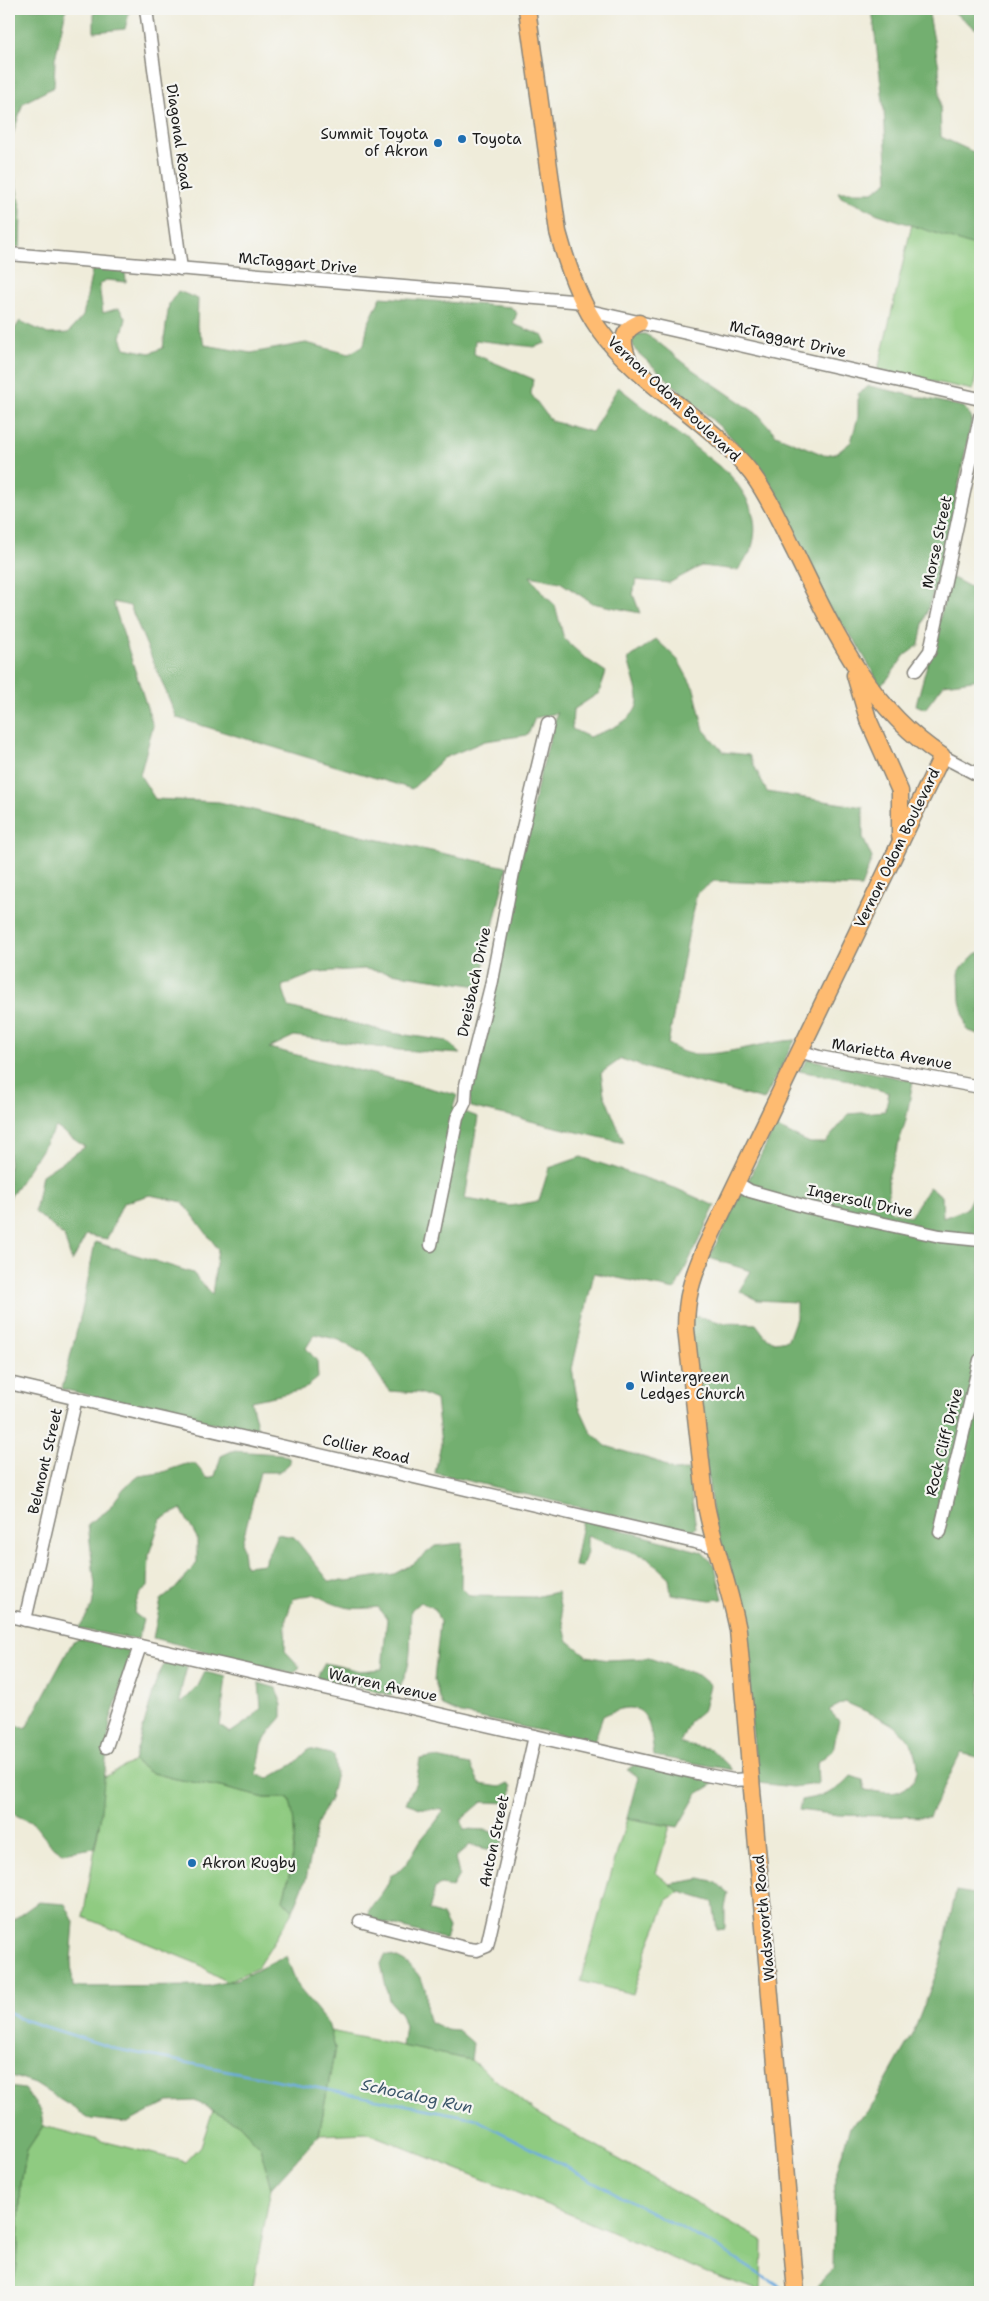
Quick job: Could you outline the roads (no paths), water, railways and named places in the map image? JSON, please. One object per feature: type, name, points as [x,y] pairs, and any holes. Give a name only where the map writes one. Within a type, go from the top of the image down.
[{"type":"main road","name":"Vernon Odom Boulevard","points":[[526,9],[558,232],[566,260],[586,307],[599,329],[629,362],[736,454],[753,476],[777,514],[851,661],[889,711],[920,741],[942,756],[799,1051],[693,1276],[686,1306],[686,1330],[698,1448],[706,1505],[716,1547]]},
{"type":"main road","points":[[629,362],[623,347],[623,334],[630,326],[639,322]]},
{"type":"main road","points":[[851,661],[868,719],[900,791],[899,843]]},
{"type":"main road","name":"Wadsworth Road","points":[[716,1547],[734,1605],[738,1630],[796,2291]]},
{"type":"street","name":"Diagonal Road","points":[[146,9],[180,269]]},
{"type":"street","name":"McTaggart Drive","points":[[9,254],[586,307],[639,322],[980,399]]},
{"type":"street","name":"Morse Street","points":[[916,670],[930,651],[980,417]]},
{"type":"street","name":"Dreisbach Drive","points":[[431,1245],[458,1118],[465,1102],[466,1085],[490,986],[516,857],[548,724]]},
{"type":"street","points":[[942,756],[980,776]]},
{"type":"street","name":"Marietta Avenue","points":[[799,1051],[819,1057],[980,1087]]},
{"type":"street","name":"Ingersoll Drive","points":[[737,1183],[750,1191],[807,1206],[940,1236],[980,1240]]},
{"type":"street","name":"Rock Cliff Drive","points":[[940,1532],[980,1360]]},
{"type":"street","name":"Collier Road","points":[[9,1383],[716,1547]]},
{"type":"street","name":"Belmont Street","points":[[25,1620],[76,1398]]},
{"type":"street","name":"Warren Avenue","points":[[9,1616],[701,1774],[733,1780],[752,1779]]},
{"type":"street","points":[[106,1747],[140,1646]]},
{"type":"street","name":"Anton Street","points":[[360,1921],[469,1950],[487,1946],[517,1808],[535,1736]]},
{"type":"waterway","name":"Schocalog Run","points":[[9,2012],[15,2017],[116,2049],[474,2118],[715,2246],[787,2292]]},
{"type":"place","name":"Toyota","points":[[462,139]]},
{"type":"place","name":"Summit Toyota of Akron","points":[[438,143]]},
{"type":"place","name":"Wintergreen Ledges Church","points":[[630,1386]]},
{"type":"place","name":"Akron Rugby","points":[[192,1863]]}]
